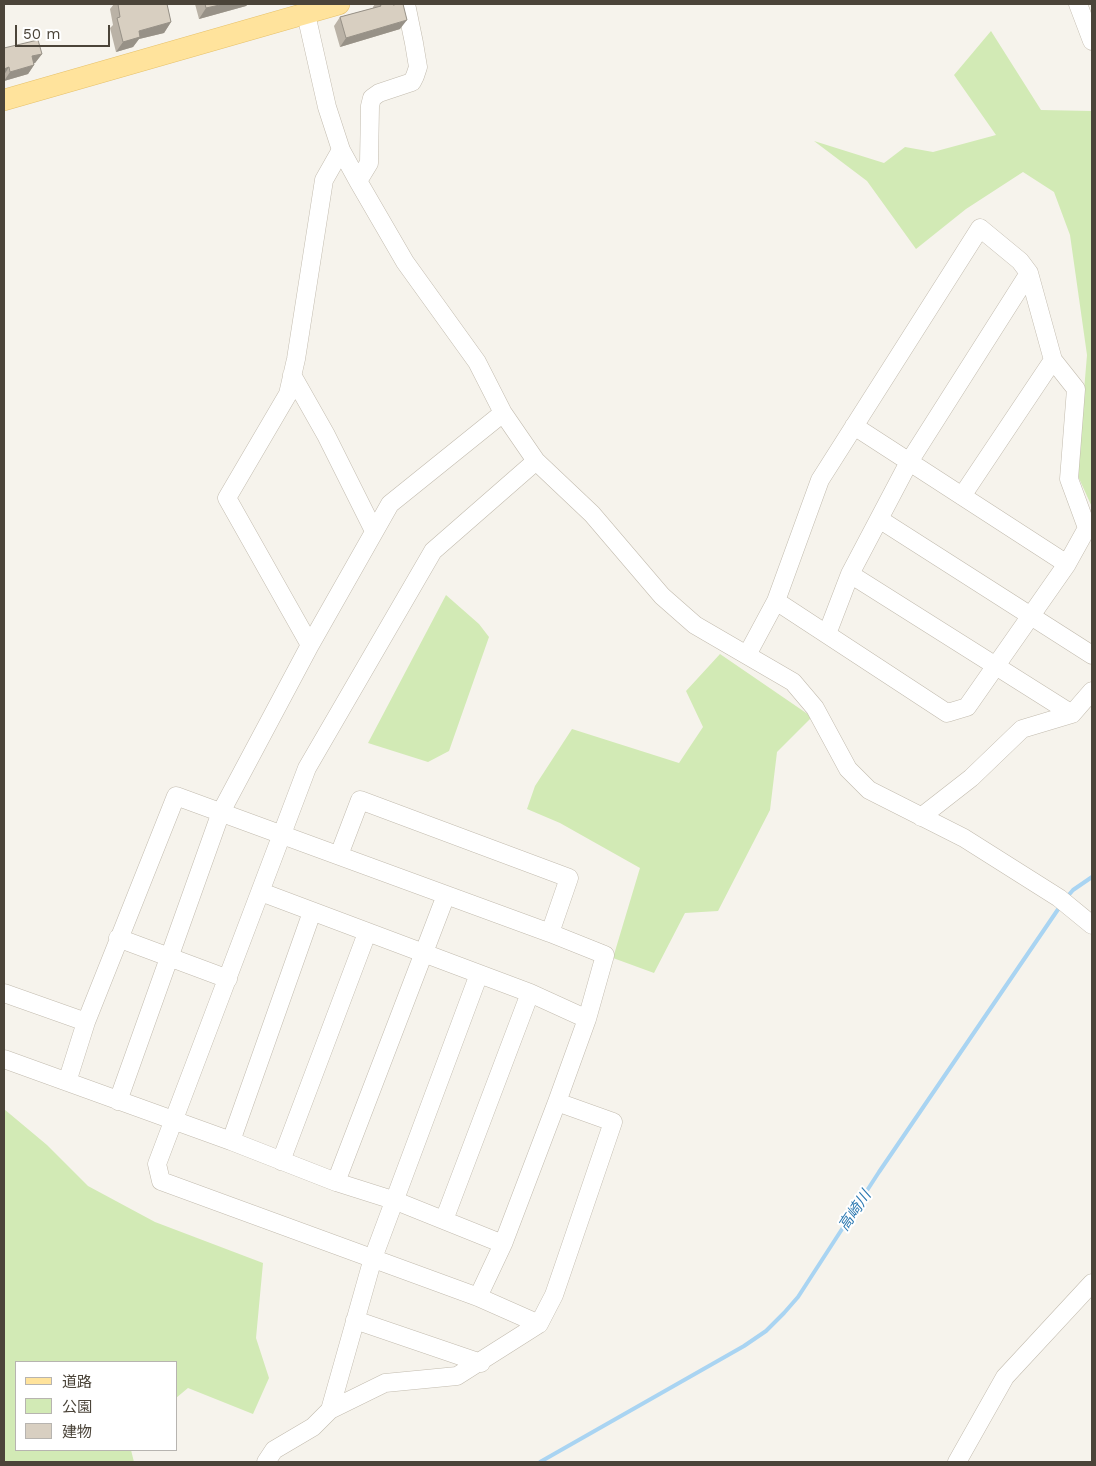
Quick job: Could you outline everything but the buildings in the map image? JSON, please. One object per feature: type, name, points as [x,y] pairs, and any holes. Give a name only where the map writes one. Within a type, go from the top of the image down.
[{"type":"main road","points":[[4,100],[339,4]]},
{"type":"street","points":[[358,182],[370,163],[370,106],[372,98],[379,92],[412,82],[418,67],[406,4]]},
{"type":"street","points":[[1078,4],[1092,41]]},
{"type":"street","points":[[306,14],[327,107],[341,150],[404,262],[477,362],[502,413],[536,461],[592,514],[662,596],[695,625],[793,682],[815,708],[848,769],[869,790],[964,838],[1059,898],[1092,925]]},
{"type":"street","points":[[310,645],[227,498],[288,394],[324,180],[341,150]]},
{"type":"street","points":[[747,655],[776,601],[820,480],[980,228],[1020,261],[1029,273],[1053,360],[1076,389],[1069,479],[1087,528],[1067,564],[967,707],[947,713],[776,601]]},
{"type":"street","points":[[826,634],[850,574],[910,462],[1029,273]]},
{"type":"street","points":[[962,496],[1053,360]]},
{"type":"street","points":[[292,375],[326,435],[374,531]]},
{"type":"street","points":[[118,1101],[221,812],[310,645],[390,504],[502,413]]},
{"type":"street","points":[[854,426],[1067,564]]},
{"type":"street","points":[[536,461],[433,551],[307,768],[157,1164],[161,1182],[478,1297],[539,1324]]},
{"type":"street","points":[[880,519],[1092,655]]},
{"type":"street","points":[[850,574],[994,667],[1072,714]]},
{"type":"street","points":[[921,817],[972,778],[1022,729],[1072,714],[1092,691]]},
{"type":"street","points":[[66,1082],[86,1022],[118,938],[176,796],[550,932],[605,955],[587,1019],[557,1102],[503,1244],[478,1297]]},
{"type":"street","points":[[339,855],[360,800],[570,878],[550,932]]},
{"type":"street","points":[[261,892],[530,993],[587,1019]]},
{"type":"street","points":[[336,1182],[446,895]]},
{"type":"street","points":[[230,1141],[312,912]]},
{"type":"street","points":[[281,1162],[367,933]]},
{"type":"street","points":[[118,938],[228,979]]},
{"type":"street","points":[[330,1410],[374,1258],[479,974]]},
{"type":"street","points":[[4,993],[86,1022]]},
{"type":"street","points":[[444,1220],[530,993]]},
{"type":"street","points":[[4,1059],[230,1141],[336,1182],[396,1201],[503,1244]]},
{"type":"street","points":[[266,1462],[274,1450],[313,1427],[330,1410],[385,1383],[457,1376],[481,1363],[539,1324],[554,1295],[613,1122],[557,1102]]},
{"type":"street","points":[[957,1462],[1005,1378],[1092,1283]]},
{"type":"street","points":[[355,1320],[481,1363]]},
{"type":"green space","points":[[991,31],[1041,110],[1092,111],[1092,507],[1077,474],[1087,355],[1070,235],[1054,192],[1023,172],[966,209],[916,249],[867,181],[814,141],[884,163],[905,147],[933,152],[996,135],[954,75]]},
{"type":"green space","points":[[446,595],[479,624],[489,637],[449,751],[428,762],[368,743]]},
{"type":"green space","points":[[720,654],[812,717],[777,752],[770,810],[718,911],[685,913],[654,973],[613,958],[640,868],[560,823],[527,809],[535,786],[572,729],[679,763],[703,727],[686,691]]},
{"type":"green space","points":[[4,1109],[47,1145],[88,1186],[155,1222],[263,1263],[256,1338],[269,1378],[253,1414],[188,1388],[178,1396],[178,1361],[15,1361],[15,1451],[131,1451],[134,1462],[4,1462]]},
{"type":"waterway","name":"高崎川","points":[[1067,897],[1073,890],[1092,877]]},
{"type":"waterway","name":"高崎川","points":[[540,1462],[744,1346],[766,1331],[784,1313],[798,1297],[879,1172],[1061,905]]}]
